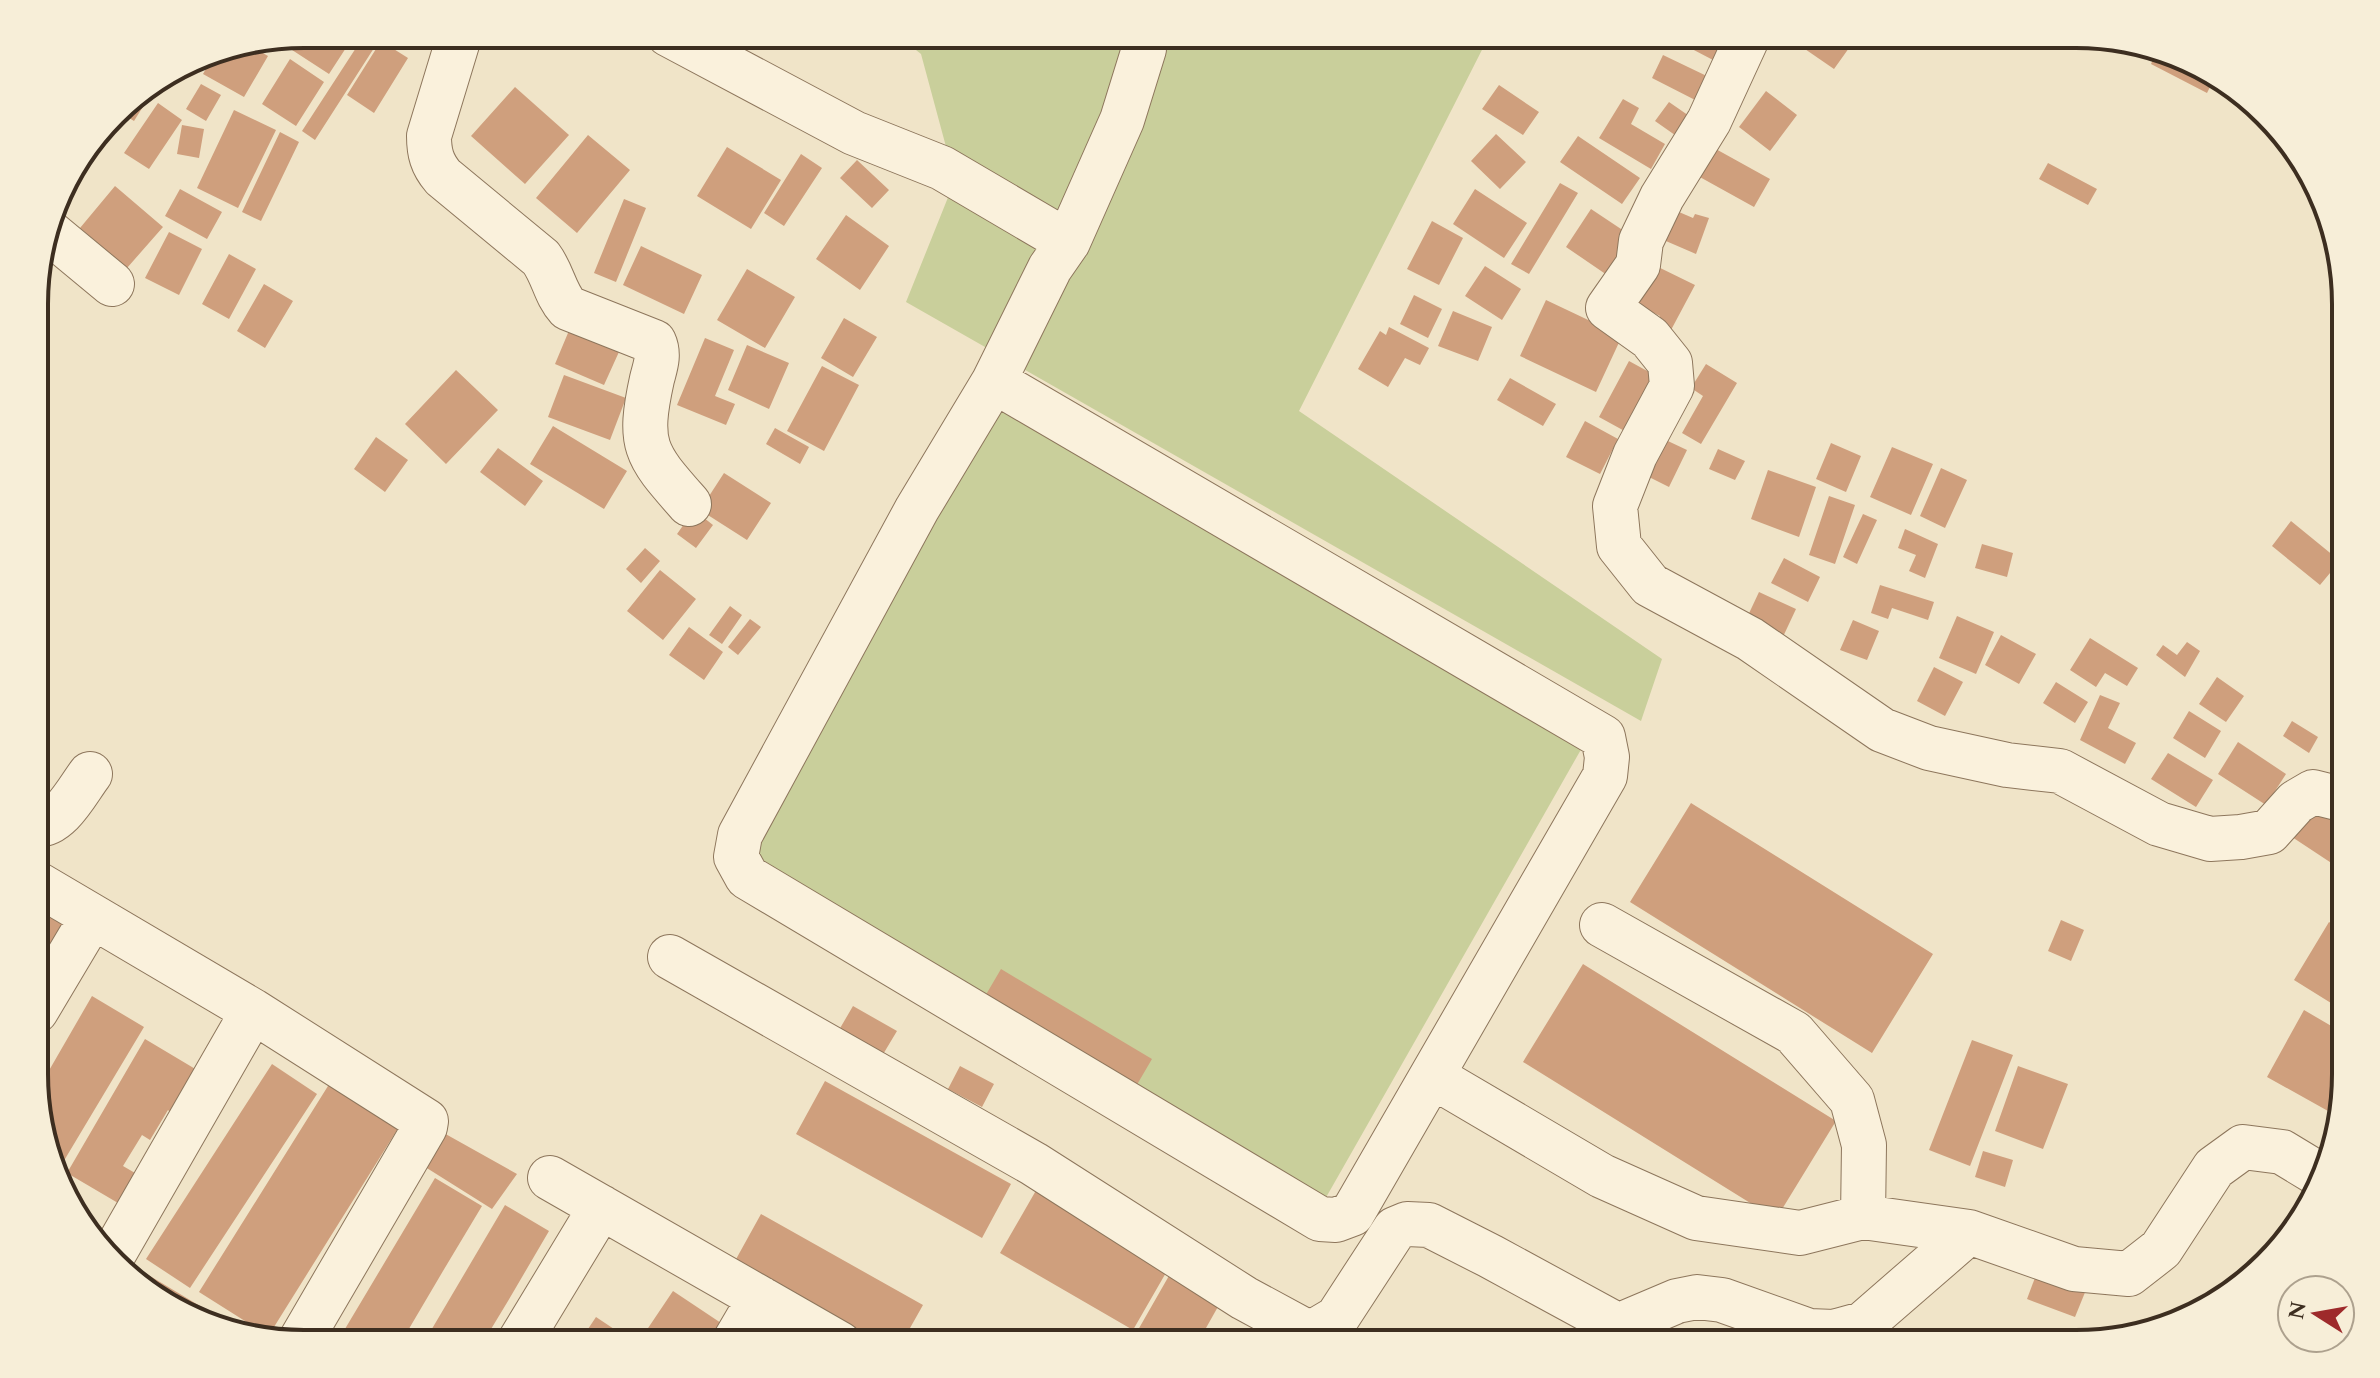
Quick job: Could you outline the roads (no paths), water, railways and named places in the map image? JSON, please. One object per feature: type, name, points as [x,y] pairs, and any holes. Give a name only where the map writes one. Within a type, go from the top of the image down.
[{"type":"street","points":[[456,48],[429,136],[429,153],[434,167],[541,258],[549,269],[560,299],[568,308],[654,342],[657,358],[646,412],[647,447],[656,465],[689,504]]},
{"type":"street","points":[[694,48],[854,133],[942,168],[1059,255]]},
{"type":"street","points":[[994,381],[1603,737],[1607,757],[1605,776],[1352,1214],[1336,1220],[1320,1219],[747,877],[736,857],[740,835],[917,509],[994,381],[1059,255],[1122,120],[1144,48]]},
{"type":"street","points":[[1741,48],[1709,121],[1662,197],[1641,241],[1638,265],[1608,308],[1657,346],[1670,363],[1672,386],[1635,455],[1615,506],[1619,546],[1650,585],[1750,639],[1882,730],[1929,748],[2007,765],[2060,771],[2159,824],[2210,839],[2269,832],[2296,802],[2313,792],[2331,796]]},
{"type":"street","points":[[57,238],[112,284]]},
{"type":"street","points":[[48,823],[54,821],[90,774]]},
{"type":"street","points":[[48,890],[253,1011],[426,1121],[307,1330]]},
{"type":"street","points":[[48,991],[92,917]]},
{"type":"street","points":[[1602,925],[1794,1033],[1852,1100],[1864,1145],[1863,1217]]},
{"type":"street","points":[[670,957],[1034,1164],[1244,1298],[1302,1329]]},
{"type":"street","points":[[117,1248],[253,1011]]},
{"type":"street","points":[[1432,1076],[1602,1176],[1696,1218],[1800,1233],[1863,1217],[1969,1232],[2074,1269],[2129,1274],[2161,1249],[2214,1168],[2243,1147],[2282,1152],[2313,1170]]},
{"type":"street","points":[[550,1178],[815,1330]]},
{"type":"street","points":[[527,1330],[601,1207]]},
{"type":"street","points":[[1318,1329],[1337,1318],[1395,1229],[1407,1224],[1429,1225],[1615,1324],[1625,1323],[1677,1301],[1697,1297],[1722,1300],[1804,1329]]},
{"type":"street","points":[[1844,1329],[1863,1324],[1969,1232]]},
{"type":"street","points":[[741,1330],[760,1298]]}]
